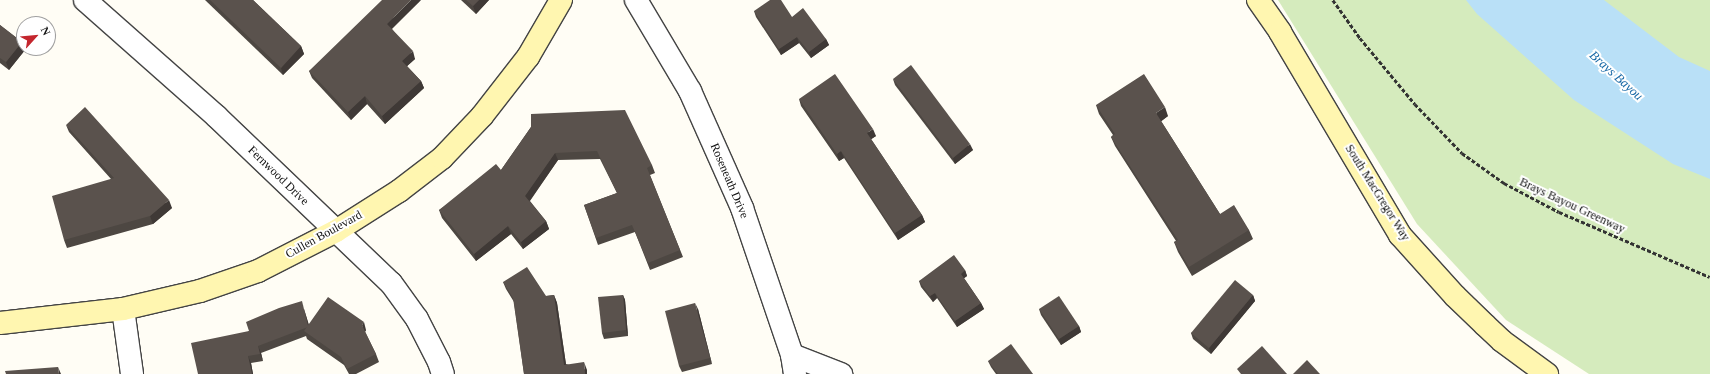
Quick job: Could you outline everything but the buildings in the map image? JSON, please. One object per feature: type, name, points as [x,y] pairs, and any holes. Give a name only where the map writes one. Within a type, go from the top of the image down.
[{"type":"street","name":"Fernwood Drive","points":[[85,0],[216,116],[391,283],[417,319],[439,362],[443,374]]},
{"type":"street","name":"Cullen Boulevard","points":[[0,323],[123,309],[200,291],[258,271],[336,231],[398,191],[447,152],[482,116],[528,57],[561,0]]},
{"type":"street","name":"Roseneath Drive","points":[[636,0],[690,91],[742,208],[793,365]]},
{"type":"street","name":"South MacGregor Way","points":[[1258,0],[1284,38],[1400,235],[1454,296],[1502,341],[1547,374]]},
{"type":"street","points":[[123,309],[132,374]]},
{"type":"street","points":[[793,365],[840,374]]},
{"type":"path","name":"Brays Bayou Greenway","points":[[1333,0],[1360,38],[1415,104],[1462,153],[1504,183],[1559,212],[1710,277]]},
{"type":"green space","points":[[1278,0],[1710,0],[1710,374],[1589,374],[1506,320],[1417,224]]},
{"type":"water","name":"Brays Bayou","points":[[1466,0],[1604,0],[1679,57],[1710,71],[1710,179],[1673,164],[1574,100],[1477,14]]}]
